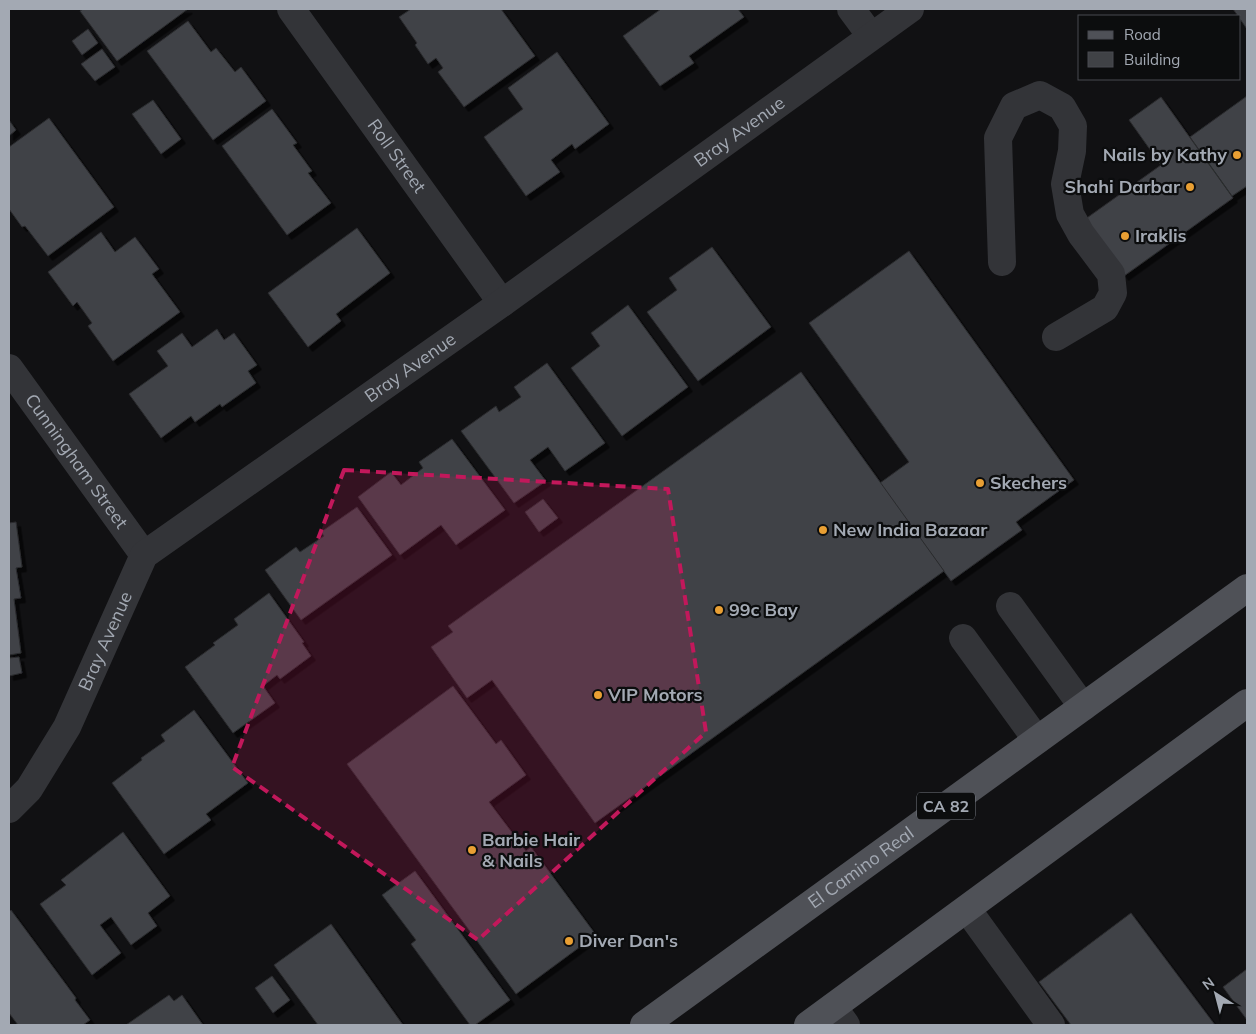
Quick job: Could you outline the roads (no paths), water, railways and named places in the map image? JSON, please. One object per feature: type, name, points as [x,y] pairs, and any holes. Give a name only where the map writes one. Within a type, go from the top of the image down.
[{"type":"main road","name":"El Camino Real","points":[[644,1025],[1247,588]]},
{"type":"main road","points":[[808,1025],[840,1016],[967,909],[1247,703]]},
{"type":"street","name":"Roll Street","points":[[291,9],[502,303]]},
{"type":"street","points":[[851,9],[871,36]]},
{"type":"street","name":"Bray Avenue","points":[[9,809],[30,788],[67,727],[144,555],[502,303],[910,9]]},
{"type":"street","points":[[1002,262],[998,138],[1014,106],[1040,95],[1062,107],[1073,126],[1072,151],[1066,184],[1070,214],[1081,234],[1111,274],[1113,293],[1104,308],[1056,337]]},
{"type":"street","name":"Cunningham Street","points":[[9,368],[144,555]]},
{"type":"street","points":[[1010,606],[1083,707]]},
{"type":"street","points":[[963,638],[1037,740]]},
{"type":"street","points":[[967,909],[1051,1025]]},
{"type":"place","name":"Nails by Kathy","points":[[1237,155]]},
{"type":"place","name":"Shahi Darbar","points":[[1190,187]]},
{"type":"place","name":"Iraklis","points":[[1125,236]]},
{"type":"place","name":"Skechers","points":[[980,483]]},
{"type":"place","name":"New India Bazaar","points":[[823,530]]},
{"type":"place","name":"99c Bay","points":[[719,610]]},
{"type":"place","name":"VIP Motors","points":[[598,695]]},
{"type":"place","name":"Barbie Hair & Nails","points":[[472,850]]},
{"type":"place","name":"Diver Dan's","points":[[569,941]]}]
